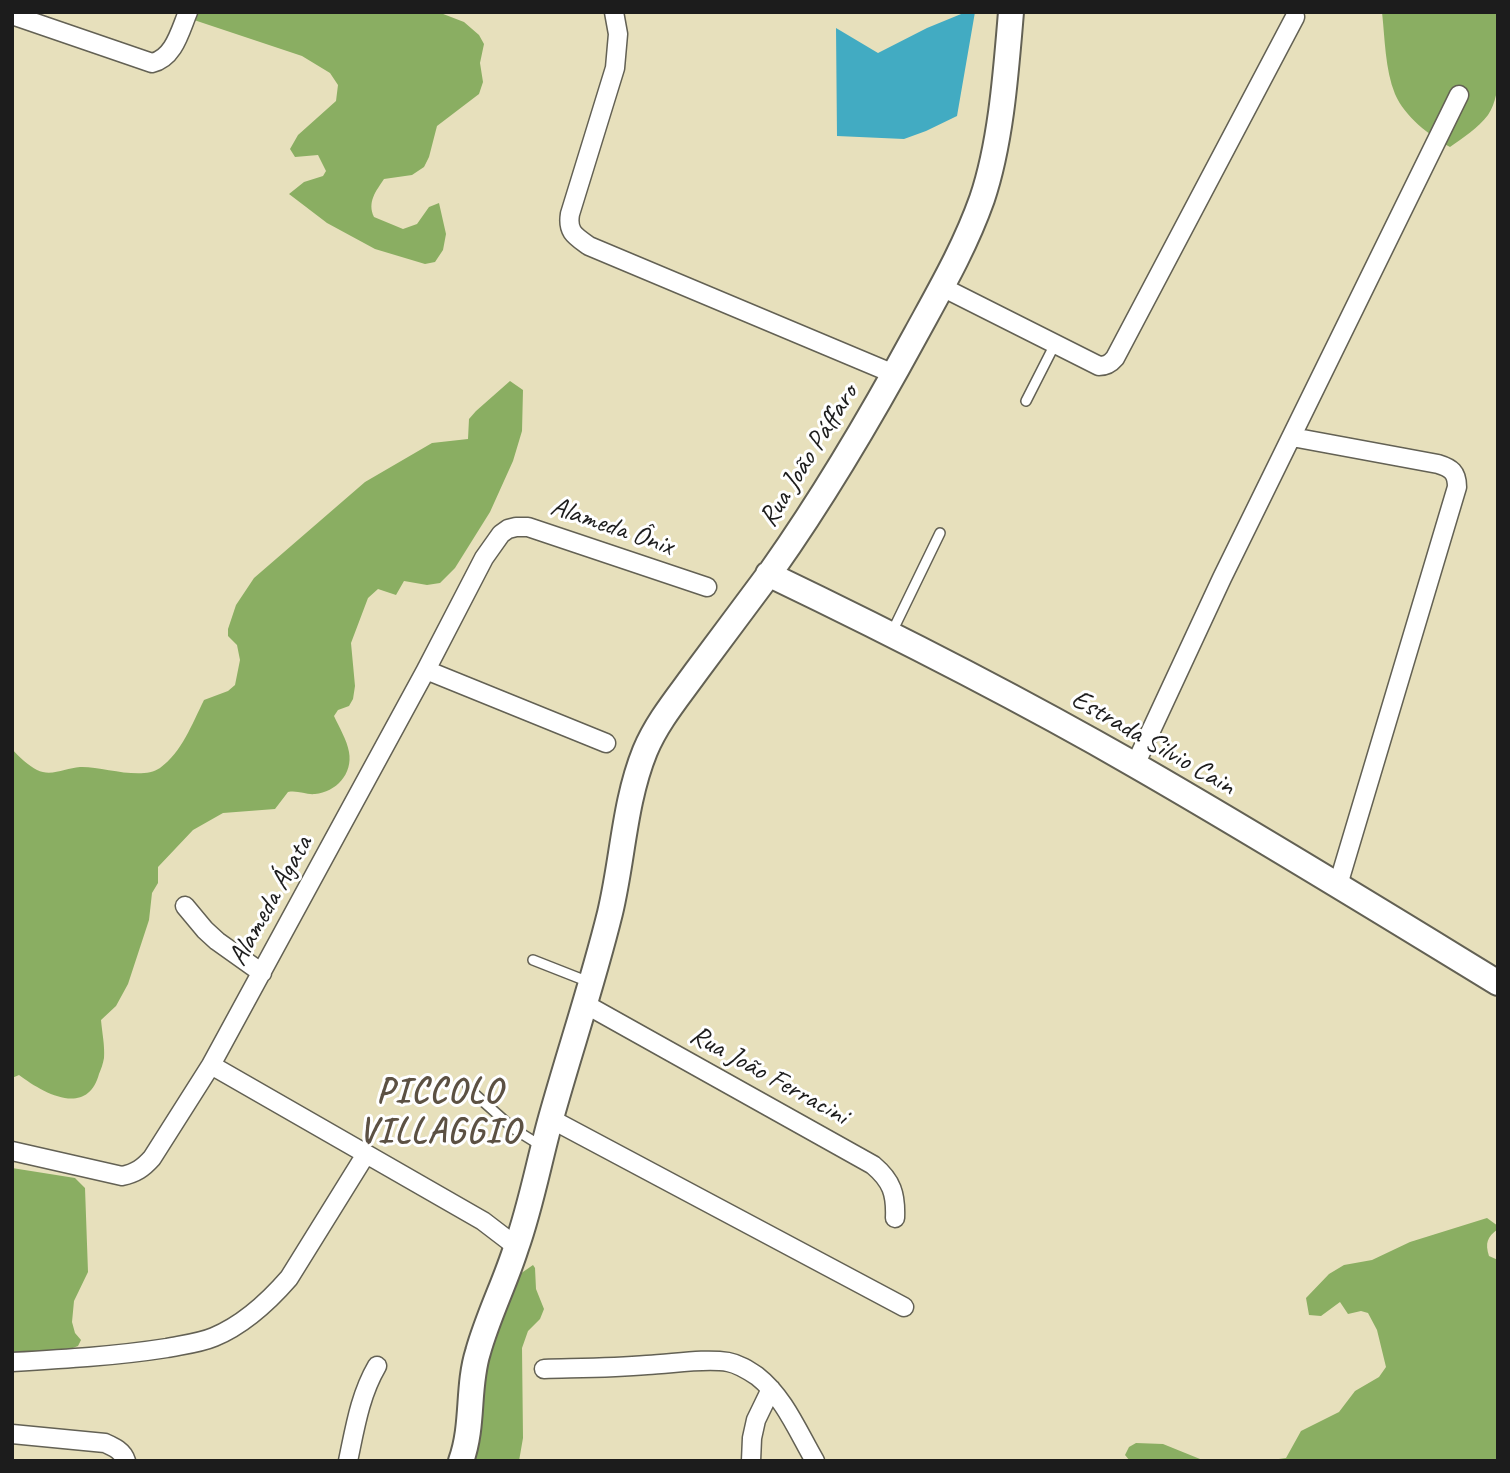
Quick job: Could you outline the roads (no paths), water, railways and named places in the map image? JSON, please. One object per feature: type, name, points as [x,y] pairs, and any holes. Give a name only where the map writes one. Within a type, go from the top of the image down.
[{"type":"street","points":[[12,15],[152,63],[165,58],[188,12]]},
{"type":"street","points":[[614,12],[618,34],[615,68],[570,214],[568,224],[573,233],[589,246],[894,374]]},
{"type":"street","name":"Rua João Páffaro","points":[[461,1461],[468,1442],[476,1357],[517,1247],[611,909],[631,799],[647,748],[675,700],[768,575],[830,485],[942,287],[969,231],[986,184],[1006,73],[1011,12]]},
{"type":"street","points":[[942,287],[1099,366],[1105,366],[1115,358],[1295,17]]},
{"type":"street","points":[[1135,765],[1222,578],[1459,95]]},
{"type":"street","points":[[1292,437],[1438,464],[1449,468],[1457,478],[1457,486],[1338,885]]},
{"type":"street","name":"Alameda Ônix","points":[[501,534],[508,529],[528,527],[707,587]]},
{"type":"street","name":"Alameda Ágata","points":[[12,1151],[122,1176],[144,1168],[152,1158],[211,1065],[484,558],[501,534]]},
{"type":"street","name":"Estrada Silvio Cain","points":[[768,575],[891,633],[1135,765],[1498,983]]},
{"type":"street","points":[[426,670],[606,743]]},
{"type":"street","points":[[185,906],[217,942],[262,973]]},
{"type":"street","name":"Rua João Ferracini","points":[[588,993],[873,1165],[885,1175],[893,1189],[895,1219]]},
{"type":"street","points":[[211,1065],[483,1221],[517,1247]]},
{"type":"street","points":[[551,1119],[904,1307]]},
{"type":"street","points":[[12,1362],[142,1352],[212,1338],[231,1328],[261,1306],[289,1278],[366,1154]]},
{"type":"street","points":[[544,1369],[709,1361],[741,1366],[771,1389],[786,1409],[815,1461]]},
{"type":"street","points":[[348,1461],[367,1383],[377,1366]]},
{"type":"street","points":[[751,1461],[756,1420],[771,1389]]},
{"type":"street","points":[[12,1434],[105,1443],[117,1448],[126,1461]]},
{"type":"lane","points":[[1026,401],[1055,344]]},
{"type":"lane","points":[[891,633],[940,533]]},
{"type":"lane","points":[[533,961],[588,993]]},
{"type":"lane","points":[[468,1088],[514,1129],[544,1148]]},
{"type":"water","points":[[966,12],[975,12],[957,116],[904,139],[837,136],[836,28],[878,53]]},
{"type":"district","name":"PICCOLO VILLAGGIO","points":[[440,1113]]}]
